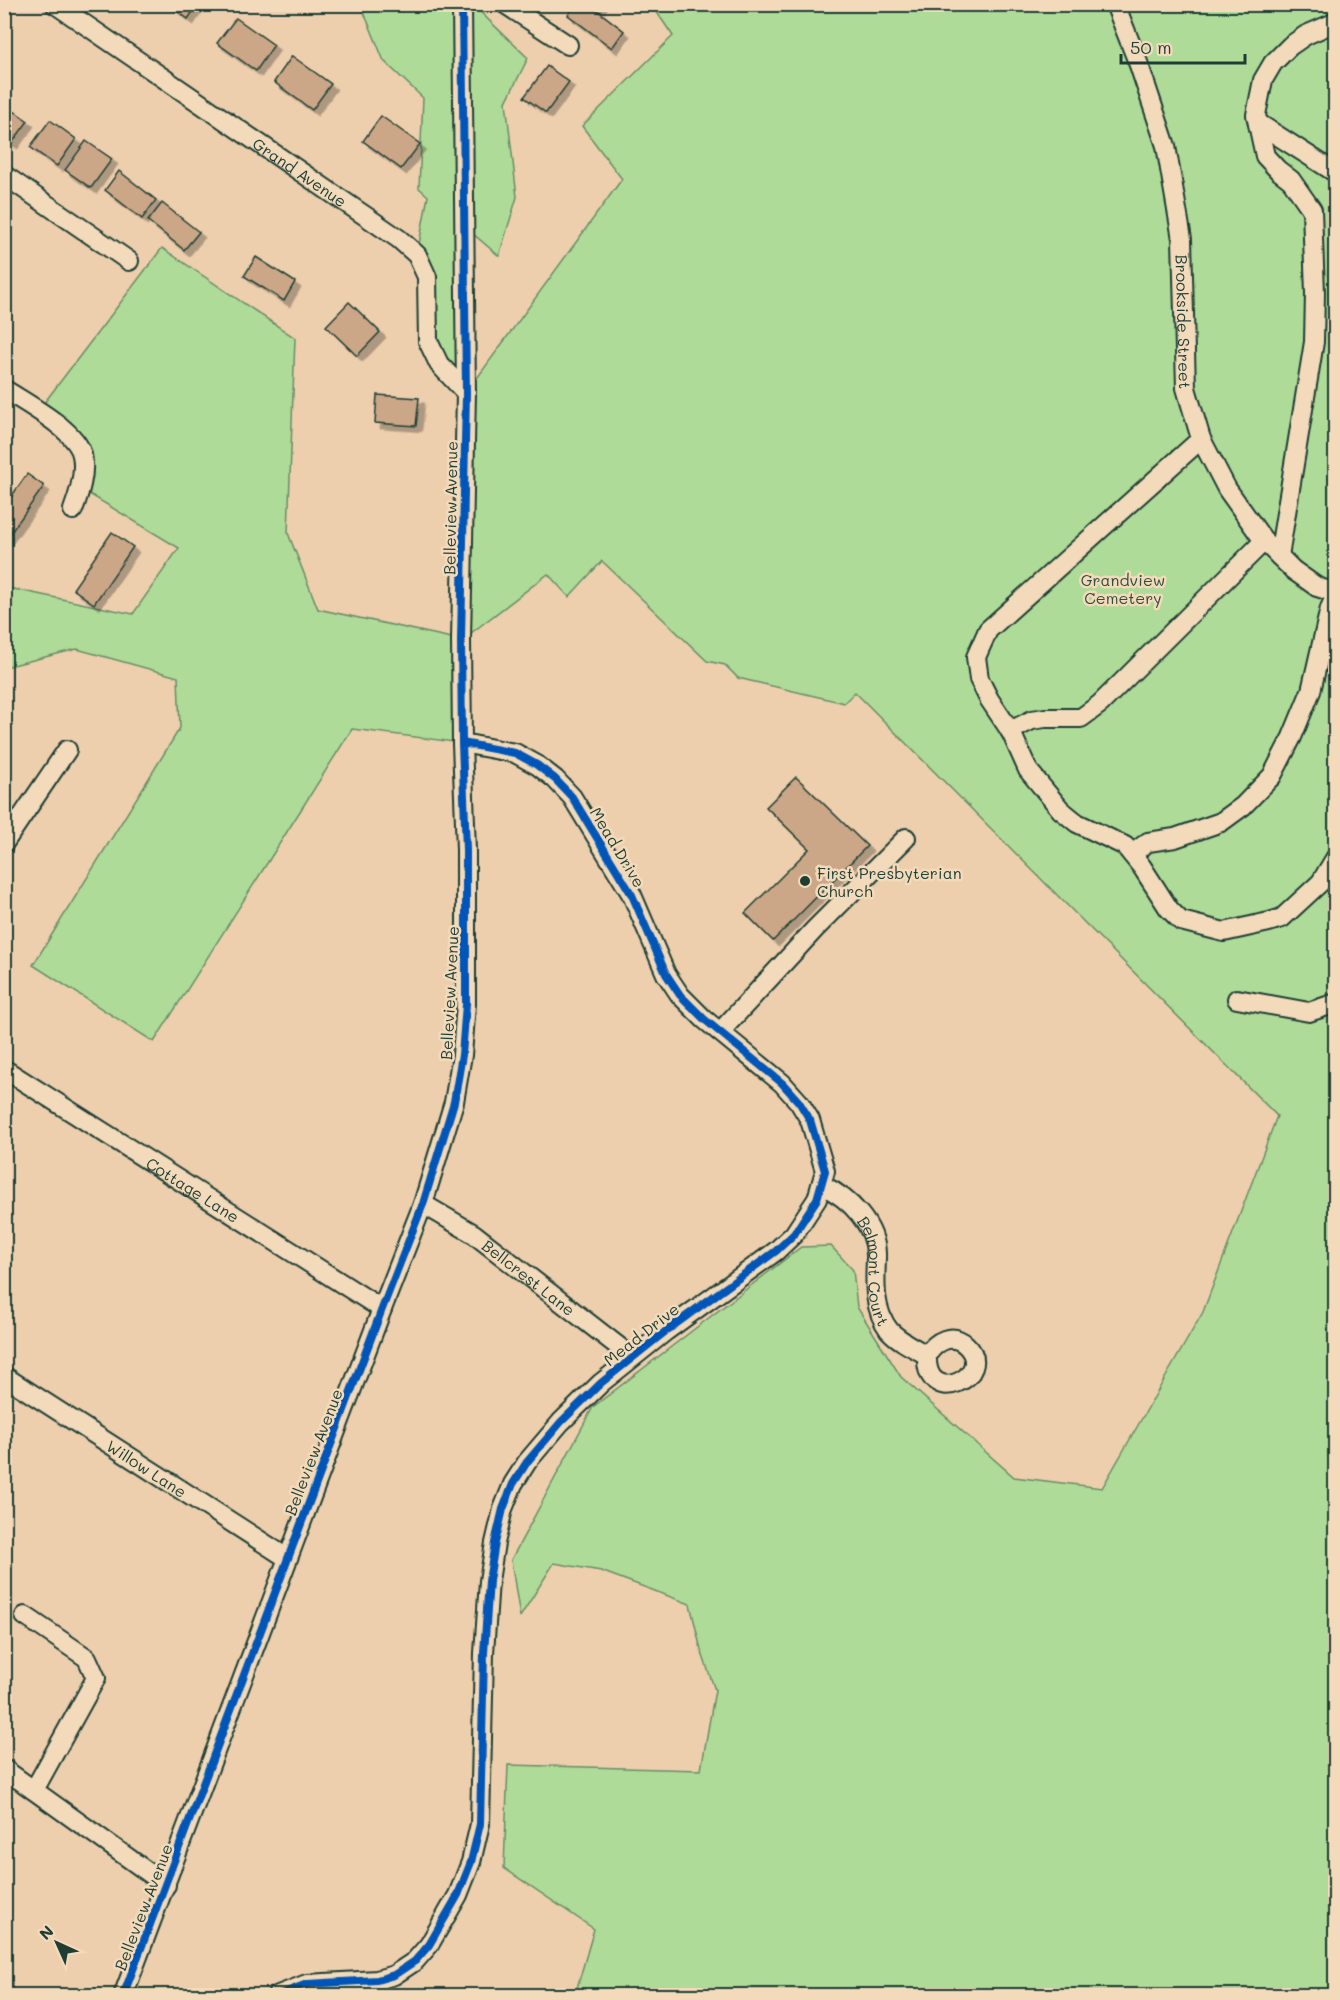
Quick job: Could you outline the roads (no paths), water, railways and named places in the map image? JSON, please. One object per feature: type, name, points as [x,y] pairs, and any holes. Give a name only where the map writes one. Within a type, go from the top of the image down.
[{"type":"street","name":"Grand Avenue","points":[[55,4],[399,238],[417,255],[427,277],[429,341],[440,364],[466,393]]},
{"type":"street","name":"Belleview Avenue","points":[[123,1995],[423,1204],[454,1102],[462,1055],[466,1004],[466,850],[461,640],[466,393],[462,4]]},
{"type":"street","points":[[505,4],[568,45]]},
{"type":"street","name":"Brookside Street","points":[[1115,4],[1139,65],[1166,146],[1182,239],[1186,387],[1201,439],[1227,489],[1264,541],[1293,570],[1317,587],[1335,594]]},
{"type":"street","points":[[1279,556],[1314,342],[1312,210],[1291,180],[1265,156],[1256,115],[1263,80],[1273,63],[1290,46],[1306,35],[1335,22]]},
{"type":"street","points":[[1258,123],[1335,173]]},
{"type":"street","points":[[4,175],[129,261]]},
{"type":"street","points":[[4,389],[67,431],[82,454],[81,489],[73,510]]},
{"type":"street","points":[[1201,439],[988,630],[976,657],[979,680],[988,699],[1010,731],[1028,770],[1060,810],[1077,823],[1125,846],[1168,909],[1180,921],[1224,932],[1282,918],[1321,882],[1335,857]]},
{"type":"street","points":[[1010,731],[1032,720],[1081,718],[1100,704],[1264,541]]},
{"type":"street","points":[[1132,854],[1148,842],[1175,838],[1221,822],[1243,806],[1272,776],[1292,737],[1311,691],[1335,594]]},
{"type":"street","name":"Mead Drive","points":[[276,1995],[307,1984],[377,1980],[394,1975],[415,1961],[429,1945],[458,1895],[471,1862],[480,1824],[485,1633],[493,1552],[503,1509],[513,1484],[527,1462],[561,1422],[601,1383],[632,1357],[776,1251],[794,1234],[817,1199],[825,1171],[810,1120],[800,1102],[782,1083],[704,1019],[680,995],[666,974],[632,895],[572,797],[555,779],[537,765],[515,753],[462,742]]},
{"type":"street","points":[[4,843],[68,750]]},
{"type":"street","points":[[720,1032],[815,929],[906,838]]},
{"type":"street","points":[[1237,999],[1309,1012],[1335,1003]]},
{"type":"street","name":"Cottage Lane","points":[[4,1069],[382,1309]]},
{"type":"street","name":"Belmont Court","points":[[822,1185],[836,1192],[849,1203],[870,1230],[877,1257],[874,1275],[876,1296],[880,1313],[889,1329],[901,1341],[927,1355]]},
{"type":"street","name":"Bellcrest Lane","points":[[423,1204],[474,1234],[632,1357]]},
{"type":"street","name":"Willow Lane","points":[[4,1376],[288,1558]]},
{"type":"street","points":[[25,1616],[87,1658],[96,1678],[34,1790]]},
{"type":"street","points":[[4,1769],[166,1885]]},
{"type":"place","name":"First Presbyterian Church","points":[[805,881]]},
{"type":"park label","name":"Grandview Cemetery","points":[[1123,588]]}]
